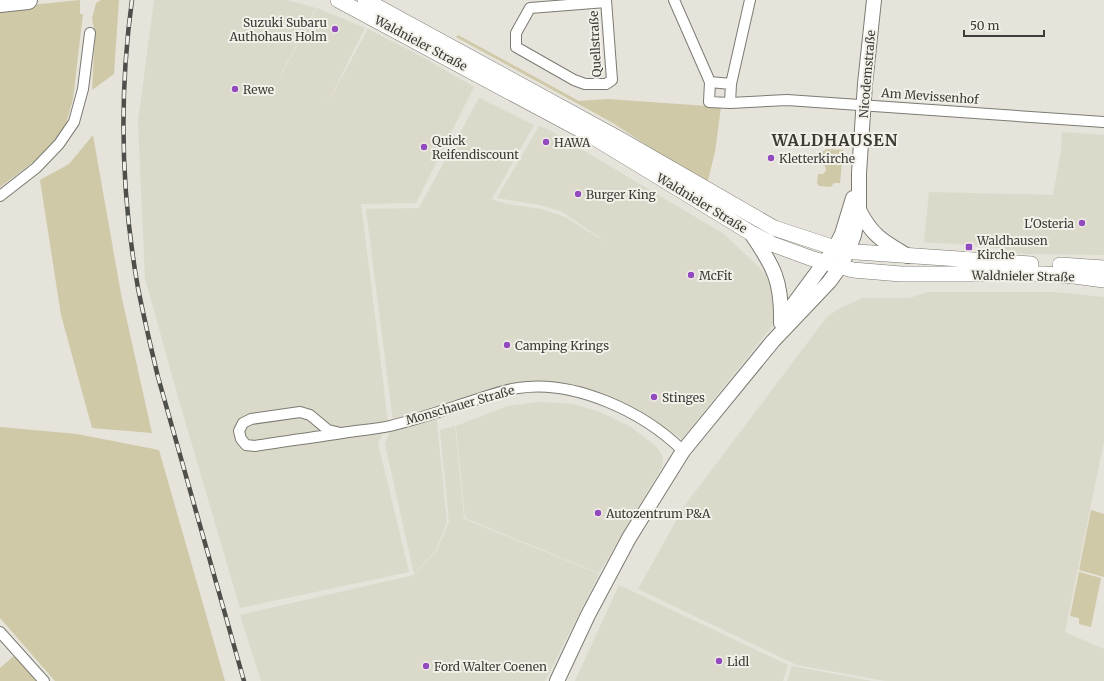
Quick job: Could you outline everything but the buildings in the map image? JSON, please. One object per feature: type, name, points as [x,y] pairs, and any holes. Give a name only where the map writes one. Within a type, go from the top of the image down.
[{"type":"highway","points":[[0,3],[28,0]]},
{"type":"main road","name":"Waldnieler Straße","points":[[338,0],[590,135],[751,233],[772,244],[840,268],[876,273],[957,275],[1044,274],[1104,280]]},
{"type":"main road","name":"Waldnieler Straße","points":[[365,0],[616,137],[774,228],[842,249],[1010,264],[1104,268]]},
{"type":"main road","name":"Nicodemstraße","points":[[842,249],[854,235],[859,210],[859,173],[874,0]]},
{"type":"main road","name":"Nicodemstraße","points":[[842,249],[842,234],[848,217],[859,173]]},
{"type":"main road","points":[[859,210],[876,235],[886,243],[908,256]]},
{"type":"main road","points":[[751,233],[765,254],[776,276],[782,304],[781,323]]},
{"type":"main road","points":[[773,341],[781,323],[824,262],[842,249]]},
{"type":"main road","points":[[557,681],[588,615],[629,538],[683,452],[773,341],[829,282],[840,268],[842,249]]},
{"type":"street","name":"Am Mevissenhof","points":[[674,0],[710,82],[709,102],[730,103],[787,100],[1104,122]]},
{"type":"street","points":[[730,103],[731,84],[750,0]]},
{"type":"street","name":"Quellstraße","points":[[606,1],[612,80],[606,84],[585,84],[574,80],[516,47],[516,33],[530,4],[553,3],[606,1]]},
{"type":"street","points":[[0,196],[36,168],[59,144],[74,122],[83,89],[90,33]]},
{"type":"street","points":[[710,82],[731,84]]},
{"type":"street","name":"Monschauer Straße","points":[[341,433],[328,430],[310,415],[300,412],[251,419],[243,423],[239,431],[240,439],[246,445],[255,446],[389,426],[496,393],[519,388],[545,386],[566,388],[589,394],[609,402],[656,429],[683,452]]},
{"type":"street","points":[[0,632],[44,681]]},
{"type":"shaded area","points":[[80,0],[80,14],[83,14],[73,99],[66,124],[47,152],[0,187],[0,8]]},
{"type":"shaded area","points":[[101,0],[119,0],[114,74],[92,90],[95,36],[92,18],[96,3]]},
{"type":"shaded area","points":[[154,0],[287,0],[316,8],[281,74],[282,81],[282,74],[317,8],[365,28],[325,108],[368,29],[424,58],[474,87],[416,203],[361,204],[388,422],[378,443],[409,572],[240,608],[145,278],[138,122]]},
{"type":"shaded area","points":[[458,35],[579,101],[608,99],[721,107],[715,152],[707,184],[613,123],[456,37]]},
{"type":"shaded area","points":[[479,98],[534,125],[492,199],[506,204],[541,209],[565,217],[611,245],[561,211],[540,205],[497,198],[539,126],[549,130],[724,234],[770,278],[781,315],[682,439],[626,404],[587,388],[571,386],[547,385],[436,413],[447,522],[436,550],[414,574],[385,444],[393,424],[366,209],[419,208]]},
{"type":"shaded area","points":[[1062,132],[1104,135],[1104,255],[1030,254],[1017,253],[987,246],[924,242],[929,192],[1053,195],[1061,151]]},
{"type":"shaded area","points":[[93,135],[121,294],[152,433],[92,428],[61,315],[40,180],[69,164]]},
{"type":"shaded area","points":[[827,149],[843,150],[840,183],[834,183],[831,187],[819,186],[817,183],[818,174],[823,174],[826,171],[825,166],[819,164],[820,153]]},
{"type":"shaded area","points":[[929,292],[1054,292],[1104,297],[1104,441],[1065,632],[1104,649],[1104,681],[885,681],[797,665],[638,589],[685,505],[827,317],[840,308],[863,298],[909,298]]},
{"type":"shaded area","points":[[540,402],[573,404],[600,412],[631,427],[657,447],[663,457],[662,467],[599,573],[465,518],[456,426],[508,406]]},
{"type":"shaded area","points":[[455,426],[464,519],[599,574],[545,681],[261,681],[240,615],[414,575],[437,550],[449,522],[440,430]]},
{"type":"shaded area","points":[[0,427],[77,434],[159,450],[225,681],[55,681],[0,618]]},
{"type":"shaded area","points":[[1091,510],[1104,514],[1104,577],[1079,570]]},
{"type":"shaded area","points":[[1079,572],[1101,578],[1091,627],[1079,624],[1079,618],[1070,616]]},
{"type":"shaded area","points":[[619,585],[788,665],[783,681],[575,681]]},
{"type":"shaded area","points":[[16,654],[40,681],[0,681],[0,668]]},
{"type":"shaded area","points":[[792,666],[872,681],[787,681]]},
{"type":"railway","points":[[132,0],[125,72],[124,108],[125,180],[132,252],[138,288],[158,377],[244,681]]},
{"type":"place","name":"Suzuki Subaru Authohaus Holm","points":[[335,29]]},
{"type":"place","name":"Rewe","points":[[235,89]]},
{"type":"place","name":"HAWA","points":[[546,142]]},
{"type":"place","name":"Quick Reifendiscount","points":[[424,147]]},
{"type":"place","name":"Kletterkirche","points":[[771,158]]},
{"type":"place","name":"Burger King","points":[[578,194]]},
{"type":"place","name":"L'Osteria","points":[[1082,223]]},
{"type":"place","name":"Waldhausen Kirche","points":[[969,247]]},
{"type":"place","name":"McFit","points":[[691,275]]},
{"type":"place","name":"Camping Krings","points":[[507,345]]},
{"type":"place","name":"Stinges","points":[[654,397]]},
{"type":"place","name":"Autozentrum P&A","points":[[598,513]]},
{"type":"place","name":"Lidl","points":[[719,661]]},
{"type":"place","name":"Ford Walter Coenen","points":[[426,666]]},
{"type":"district","name":"WALDHAUSEN","points":[[835,140]]}]
